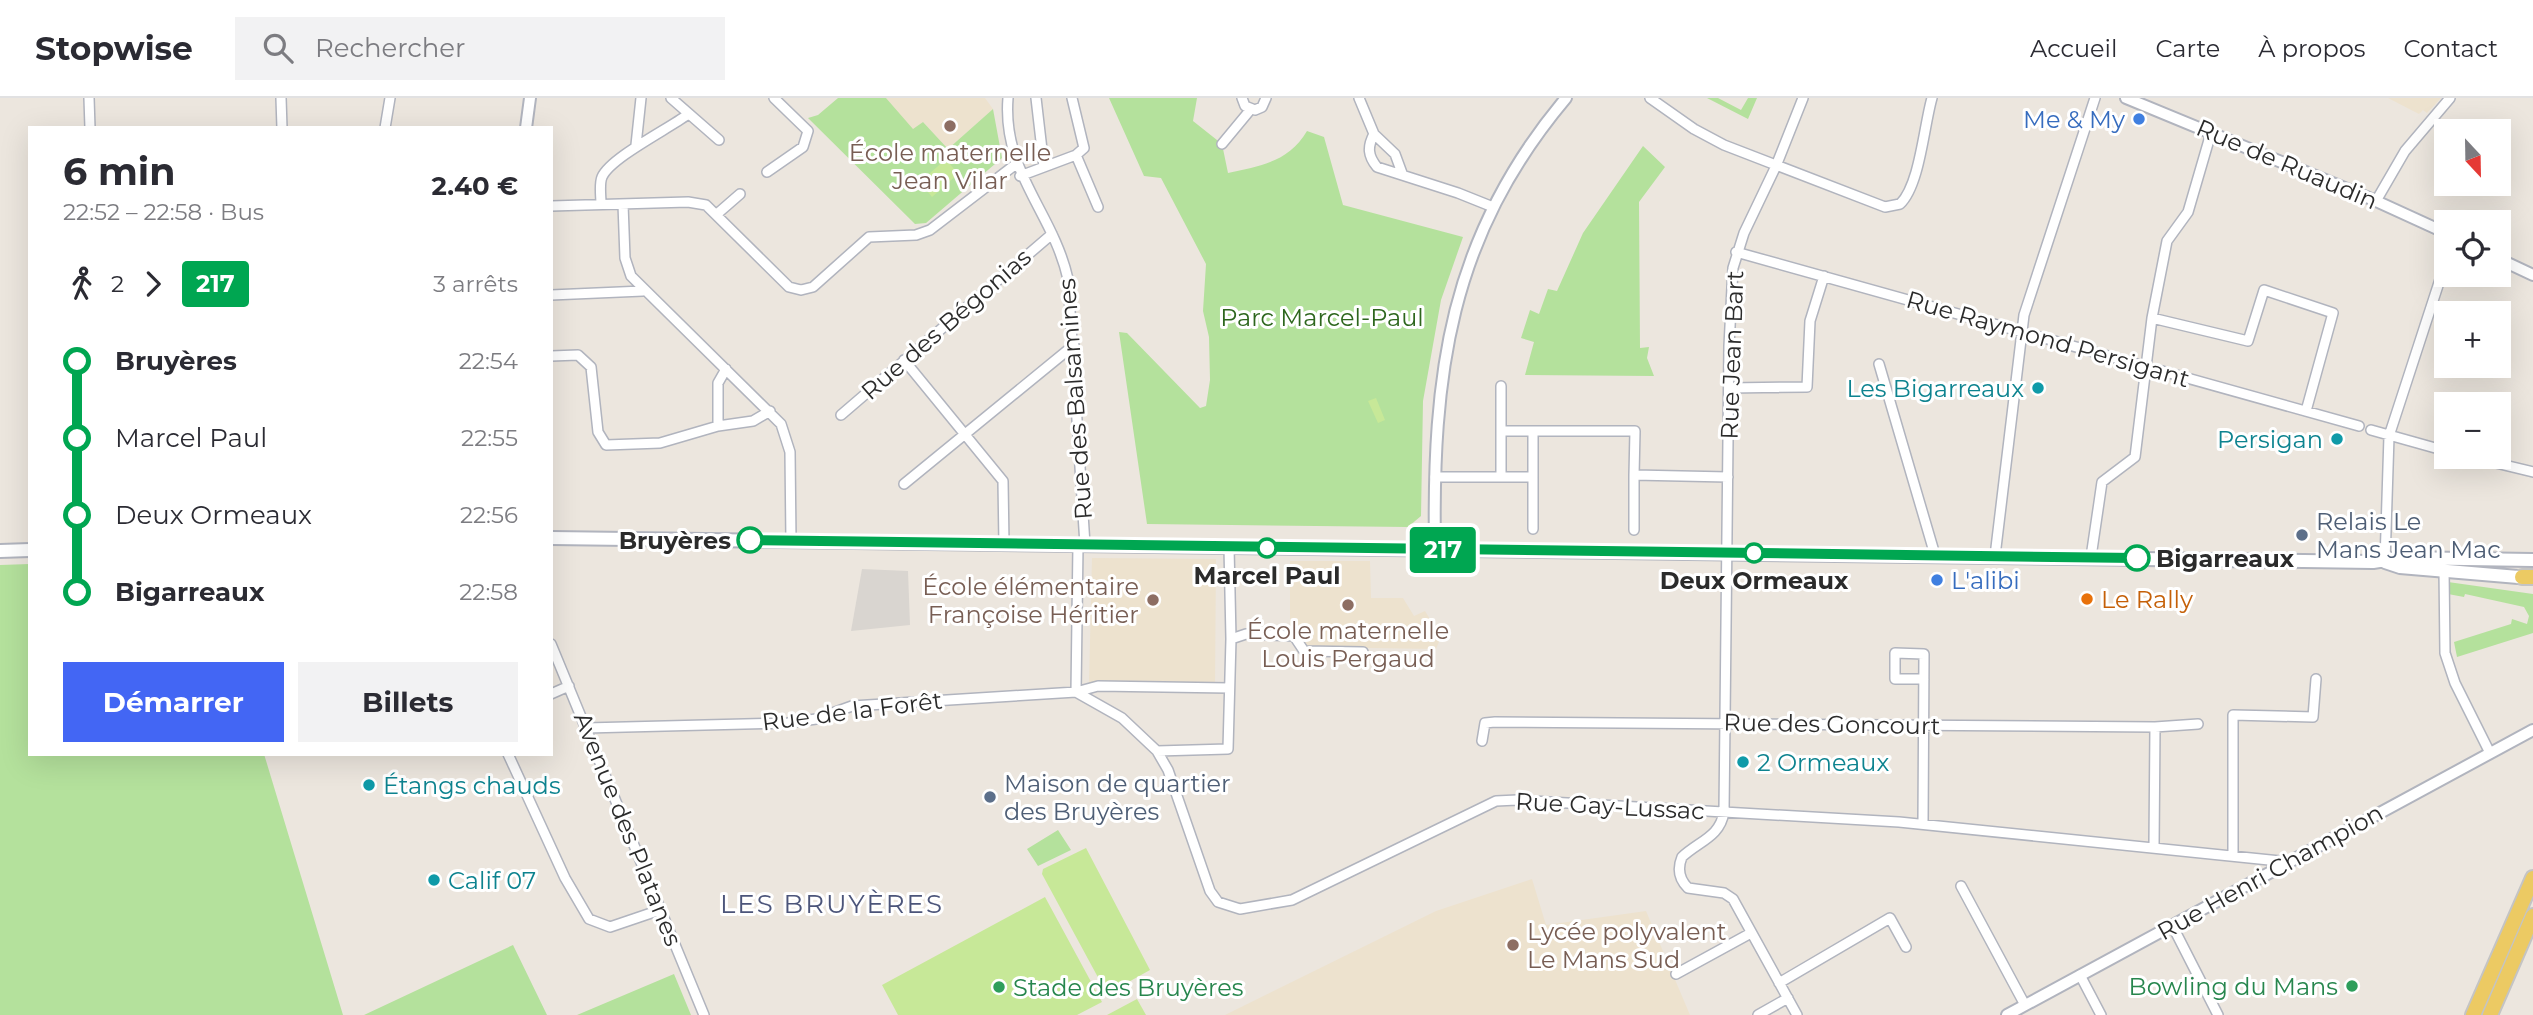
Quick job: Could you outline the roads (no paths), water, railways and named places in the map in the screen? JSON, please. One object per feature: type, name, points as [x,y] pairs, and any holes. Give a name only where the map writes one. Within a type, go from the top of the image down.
[{"type":"main road","points":[[553,538],[2385,562],[2400,567],[2529,577]]},
{"type":"main road","points":[[0,551],[28,550]]},
{"type":"main road","points":[[2385,562],[2398,558],[2533,560]]},
{"type":"main road","points":[[2473,1015],[2533,878]]},
{"type":"main road","points":[[2490,1015],[2533,916]]},
{"type":"street","points":[[89,98],[90,126]]},
{"type":"street","points":[[281,98],[282,126]]},
{"type":"street","points":[[385,126],[390,98]]},
{"type":"street","points":[[526,126],[530,98]]},
{"type":"street","points":[[636,145],[641,98]]},
{"type":"street","points":[[671,98],[687,115],[719,140]]},
{"type":"street","points":[[767,172],[803,147],[808,131],[775,98]]},
{"type":"street","name":"Rue des Balsamines","points":[[1008,98],[1008,132],[1016,164],[1052,234],[1068,279],[1074,345],[1082,545],[1076,692]]},
{"type":"street","points":[[1036,98],[1044,167]]},
{"type":"street","points":[[1020,176],[1076,155],[1084,148],[1072,98]]},
{"type":"street","points":[[1242,98],[1251,109]]},
{"type":"street","points":[[1222,144],[1251,109],[1262,107],[1266,98]]},
{"type":"street","points":[[1359,98],[1374,134],[1395,154],[1402,173]]},
{"type":"street","points":[[1435,550],[1437,408],[1450,325],[1468,265],[1493,207],[1540,131],[1566,98]]},
{"type":"street","points":[[1650,98],[1694,129],[1776,166],[1877,205],[1896,206],[1905,200],[1913,178],[1932,98]]},
{"type":"street","name":"Rue Jean Bart","points":[[1724,812],[1729,388],[1736,252],[1776,166],[1802,98]]},
{"type":"street","points":[[1994,556],[2021,331],[2095,98]]},
{"type":"street","name":"Rue de Ruaudin","points":[[2126,98],[2434,228]]},
{"type":"street","points":[[2376,201],[2405,151],[2450,98]]},
{"type":"street","points":[[601,204],[601,177],[611,165],[636,145],[660,135],[687,115]]},
{"type":"street","points":[[2091,557],[2102,482],[2135,457],[2152,318],[2167,241],[2188,212],[2211,133]]},
{"type":"street","points":[[1374,134],[1369,143],[1372,161],[1377,167],[1402,173],[1493,207]]},
{"type":"street","points":[[1076,155],[1098,207]]},
{"type":"street","points":[[553,206],[688,201],[706,205],[789,287],[801,290],[813,287],[869,237],[916,235],[930,230],[1016,164]]},
{"type":"street","points":[[718,214],[740,194]]},
{"type":"street","points":[[623,204],[625,258],[631,276],[771,411],[786,436],[790,452],[791,541]]},
{"type":"street","name":"Rue des Bégonias","points":[[841,415],[1052,234]]},
{"type":"street","name":"Rue Raymond Persigant","points":[[1736,252],[2359,426]]},
{"type":"street","points":[[2511,265],[2533,275]]},
{"type":"street","points":[[1729,388],[1807,387],[1810,321],[1824,276]]},
{"type":"street","points":[[2385,562],[2389,436],[2438,287]]},
{"type":"street","points":[[553,295],[643,290]]},
{"type":"street","points":[[2152,318],[2248,341],[2264,290],[2333,313],[2306,411]]},
{"type":"street","points":[[904,484],[1074,345]]},
{"type":"street","points":[[553,356],[578,355],[591,367],[598,432],[606,445],[660,443],[718,426],[753,421],[771,411]]},
{"type":"street","points":[[904,360],[1003,481],[1004,544]]},
{"type":"street","points":[[1879,364],[1935,555]]},
{"type":"street","points":[[718,426],[718,383],[726,369]]},
{"type":"street","points":[[1501,386],[1501,477]]},
{"type":"street","points":[[2371,430],[2434,448]]},
{"type":"street","points":[[1501,431],[1634,431],[1634,530]]},
{"type":"street","points":[[1533,431],[1533,529]]},
{"type":"street","points":[[2511,467],[2533,472]]},
{"type":"street","points":[[1634,475],[1728,477]]},
{"type":"street","points":[[1435,477],[1533,477]]},
{"type":"street","points":[[1157,751],[1228,749],[1231,639],[1229,547]]},
{"type":"street","points":[[2444,569],[2445,653],[2455,683],[2490,753]]},
{"type":"street","points":[[1231,639],[1246,634],[1294,636],[1304,651],[1363,652]]},
{"type":"street","name":"Avenue des Platanes","points":[[553,649],[704,1015]]},
{"type":"street","points":[[1923,824],[1924,679]]},
{"type":"street","points":[[2233,854],[2233,715],[2313,717],[2316,679]]},
{"type":"street","points":[[553,693],[569,686]]},
{"type":"street","name":"Rue de la Forêt","points":[[586,728],[788,723],[816,719],[852,706],[1076,692],[1098,686],[1228,688]]},
{"type":"street","name":"Rue Gay-Lussac","points":[[1076,692],[1122,718],[1157,751],[1168,770],[1210,891],[1218,902],[1240,909],[1292,900],[1496,801],[1923,824],[2233,854],[2289,862]]},
{"type":"street","name":"Rue des Goncourt","points":[[1482,741],[1485,723],[1495,722],[2155,727],[2199,724]]},
{"type":"street","points":[[2154,847],[2155,727]]},
{"type":"street","name":"Rue Henri Champion","points":[[2007,1015],[2533,730]]},
{"type":"street","points":[[509,756],[565,878],[589,919],[610,927],[660,910]]},
{"type":"street","points":[[1724,812],[1722,825],[1716,833],[1682,857],[1680,875],[1688,888],[1724,893],[1732,900],[1797,1015]]},
{"type":"street","points":[[1961,886],[2025,1005]]},
{"type":"street","points":[[1779,983],[1890,918],[1906,947]]},
{"type":"street","points":[[2172,925],[2218,1015]]},
{"type":"street","points":[[1676,974],[1751,933]]},
{"type":"street","points":[[2080,975],[2101,1015]]},
{"type":"street","points":[[1758,1015],[1787,998]]},
{"type":"place","name":"Me & My","points":[[2139,119]]},
{"type":"place","name":"École maternelle Jean Vilar","points":[[950,126]]},
{"type":"place","name":"Les Bigarreaux","points":[[2038,388]]},
{"type":"place","name":"Persigan","points":[[2337,439]]},
{"type":"place","name":"Relais Le Mans Jean Mac","points":[[2302,535]]},
{"type":"place","name":"Bruyères","points":[[750,540]]},
{"type":"place","name":"Marcel Paul","points":[[1267,548]]},
{"type":"place","name":"Deux Ormeaux","points":[[1754,553]]},
{"type":"place","name":"Bigarreaux","points":[[2137,558]]},
{"type":"place","name":"L'alibi","points":[[1937,580]]},
{"type":"place","name":"Le Rally","points":[[2087,599]]},
{"type":"place","name":"École élémentaire Françoise Héritier","points":[[1153,600]]},
{"type":"place","name":"École maternelle Louis Pergaud","points":[[1348,605]]},
{"type":"place","name":"2 Ormeaux","points":[[1743,762]]},
{"type":"place","name":"Étangs chauds","points":[[369,785]]},
{"type":"place","name":"Maison de quartier des Bruyères","points":[[990,797]]},
{"type":"place","name":"Calif 07","points":[[434,880]]},
{"type":"place","name":"Lycée polyvalent Le Mans Sud","points":[[1513,945]]},
{"type":"place","name":"Bowling du Mans","points":[[2352,986]]},
{"type":"place","name":"Stade des Bruyères","points":[[999,987]]},
{"type":"district","name":"LES BRUYÈRES","points":[[832,904]]},
{"type":"park label","name":"Parc Marcel-Paul","points":[[1322,317]]}]
